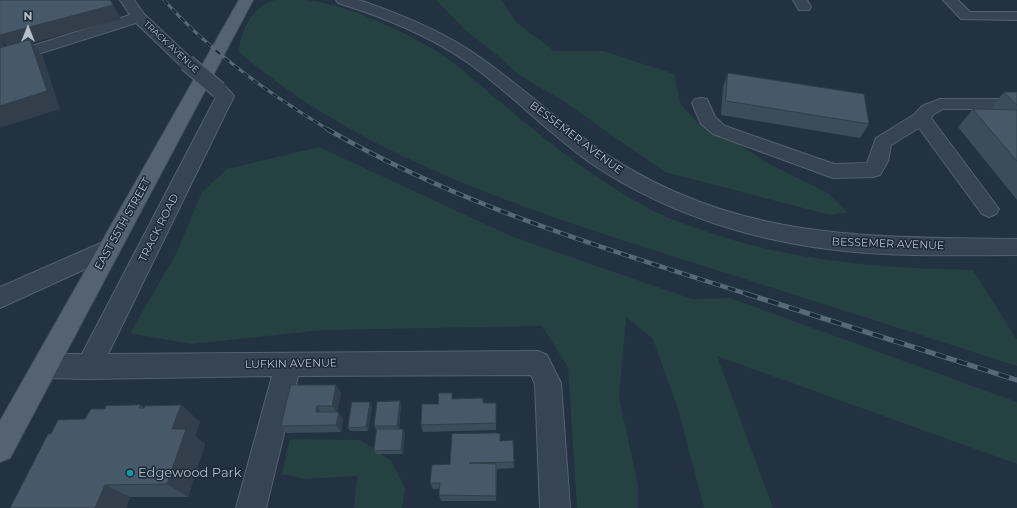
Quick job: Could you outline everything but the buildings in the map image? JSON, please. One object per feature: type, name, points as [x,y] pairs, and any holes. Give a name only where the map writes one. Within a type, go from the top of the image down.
[{"type":"main road","name":"EAST 55TH STREET","points":[[0,448],[246,0]]},
{"type":"street","name":"TRACK AVENUE","points":[[127,0],[139,17],[187,63],[219,90]]},
{"type":"street","name":"BESSEMER AVENUE","points":[[343,0],[404,20],[436,36],[472,59],[588,150],[621,173],[661,194],[715,216],[772,231],[815,240],[847,243],[1017,247]]},
{"type":"street","points":[[950,0],[966,16],[1015,9]]},
{"type":"street","points":[[0,61],[139,17]]},
{"type":"street","name":"TRACK ROAD","points":[[89,367],[225,96],[219,90]]},
{"type":"street","points":[[701,103],[707,120],[719,130],[833,171],[873,170],[878,161],[883,142],[921,118],[928,110],[940,104],[1017,104]]},
{"type":"street","points":[[921,118],[988,209]]},
{"type":"street","points":[[0,298],[110,248]]},
{"type":"street","name":"LUFKIN AVENUE","points":[[45,366],[89,367],[288,364],[538,363],[548,383],[555,508]]},
{"type":"street","points":[[251,508],[288,364]]},
{"type":"green space","points":[[276,0],[307,0],[340,7],[375,20],[409,36],[439,53],[454,64],[537,132],[596,177],[638,203],[674,220],[732,240],[800,256],[869,265],[973,270],[1017,340],[1017,366],[575,224],[455,180],[397,153],[342,124],[289,90],[239,52],[242,36],[249,20],[261,7],[268,2]]},
{"type":"green space","points":[[436,0],[501,0],[517,23],[554,51],[603,51],[674,74],[681,105],[702,127],[739,144],[767,163],[828,193],[847,212],[830,215],[665,172],[560,99],[519,75],[497,55],[465,30]]},
{"type":"green space","points":[[319,147],[513,237],[692,299],[730,298],[1017,402],[1017,464],[717,356],[773,508],[704,508],[679,412],[653,339],[626,317],[619,398],[638,485],[638,508],[577,508],[568,367],[542,326],[324,330],[191,344],[130,333],[176,254],[202,192],[227,169]]},
{"type":"green space","points":[[290,439],[361,440],[391,461],[405,488],[402,508],[354,508],[357,476],[306,479],[282,474]]},
{"type":"railway","points":[[164,0],[201,37],[241,71],[284,102],[329,130]]},
{"type":"railway","points":[[327,129],[428,181],[480,203],[587,242],[750,295]]},
{"type":"railway","points":[[747,294],[1017,380]]},
{"type":"place","name":"Edgewood Park","points":[[130,473]]}]
